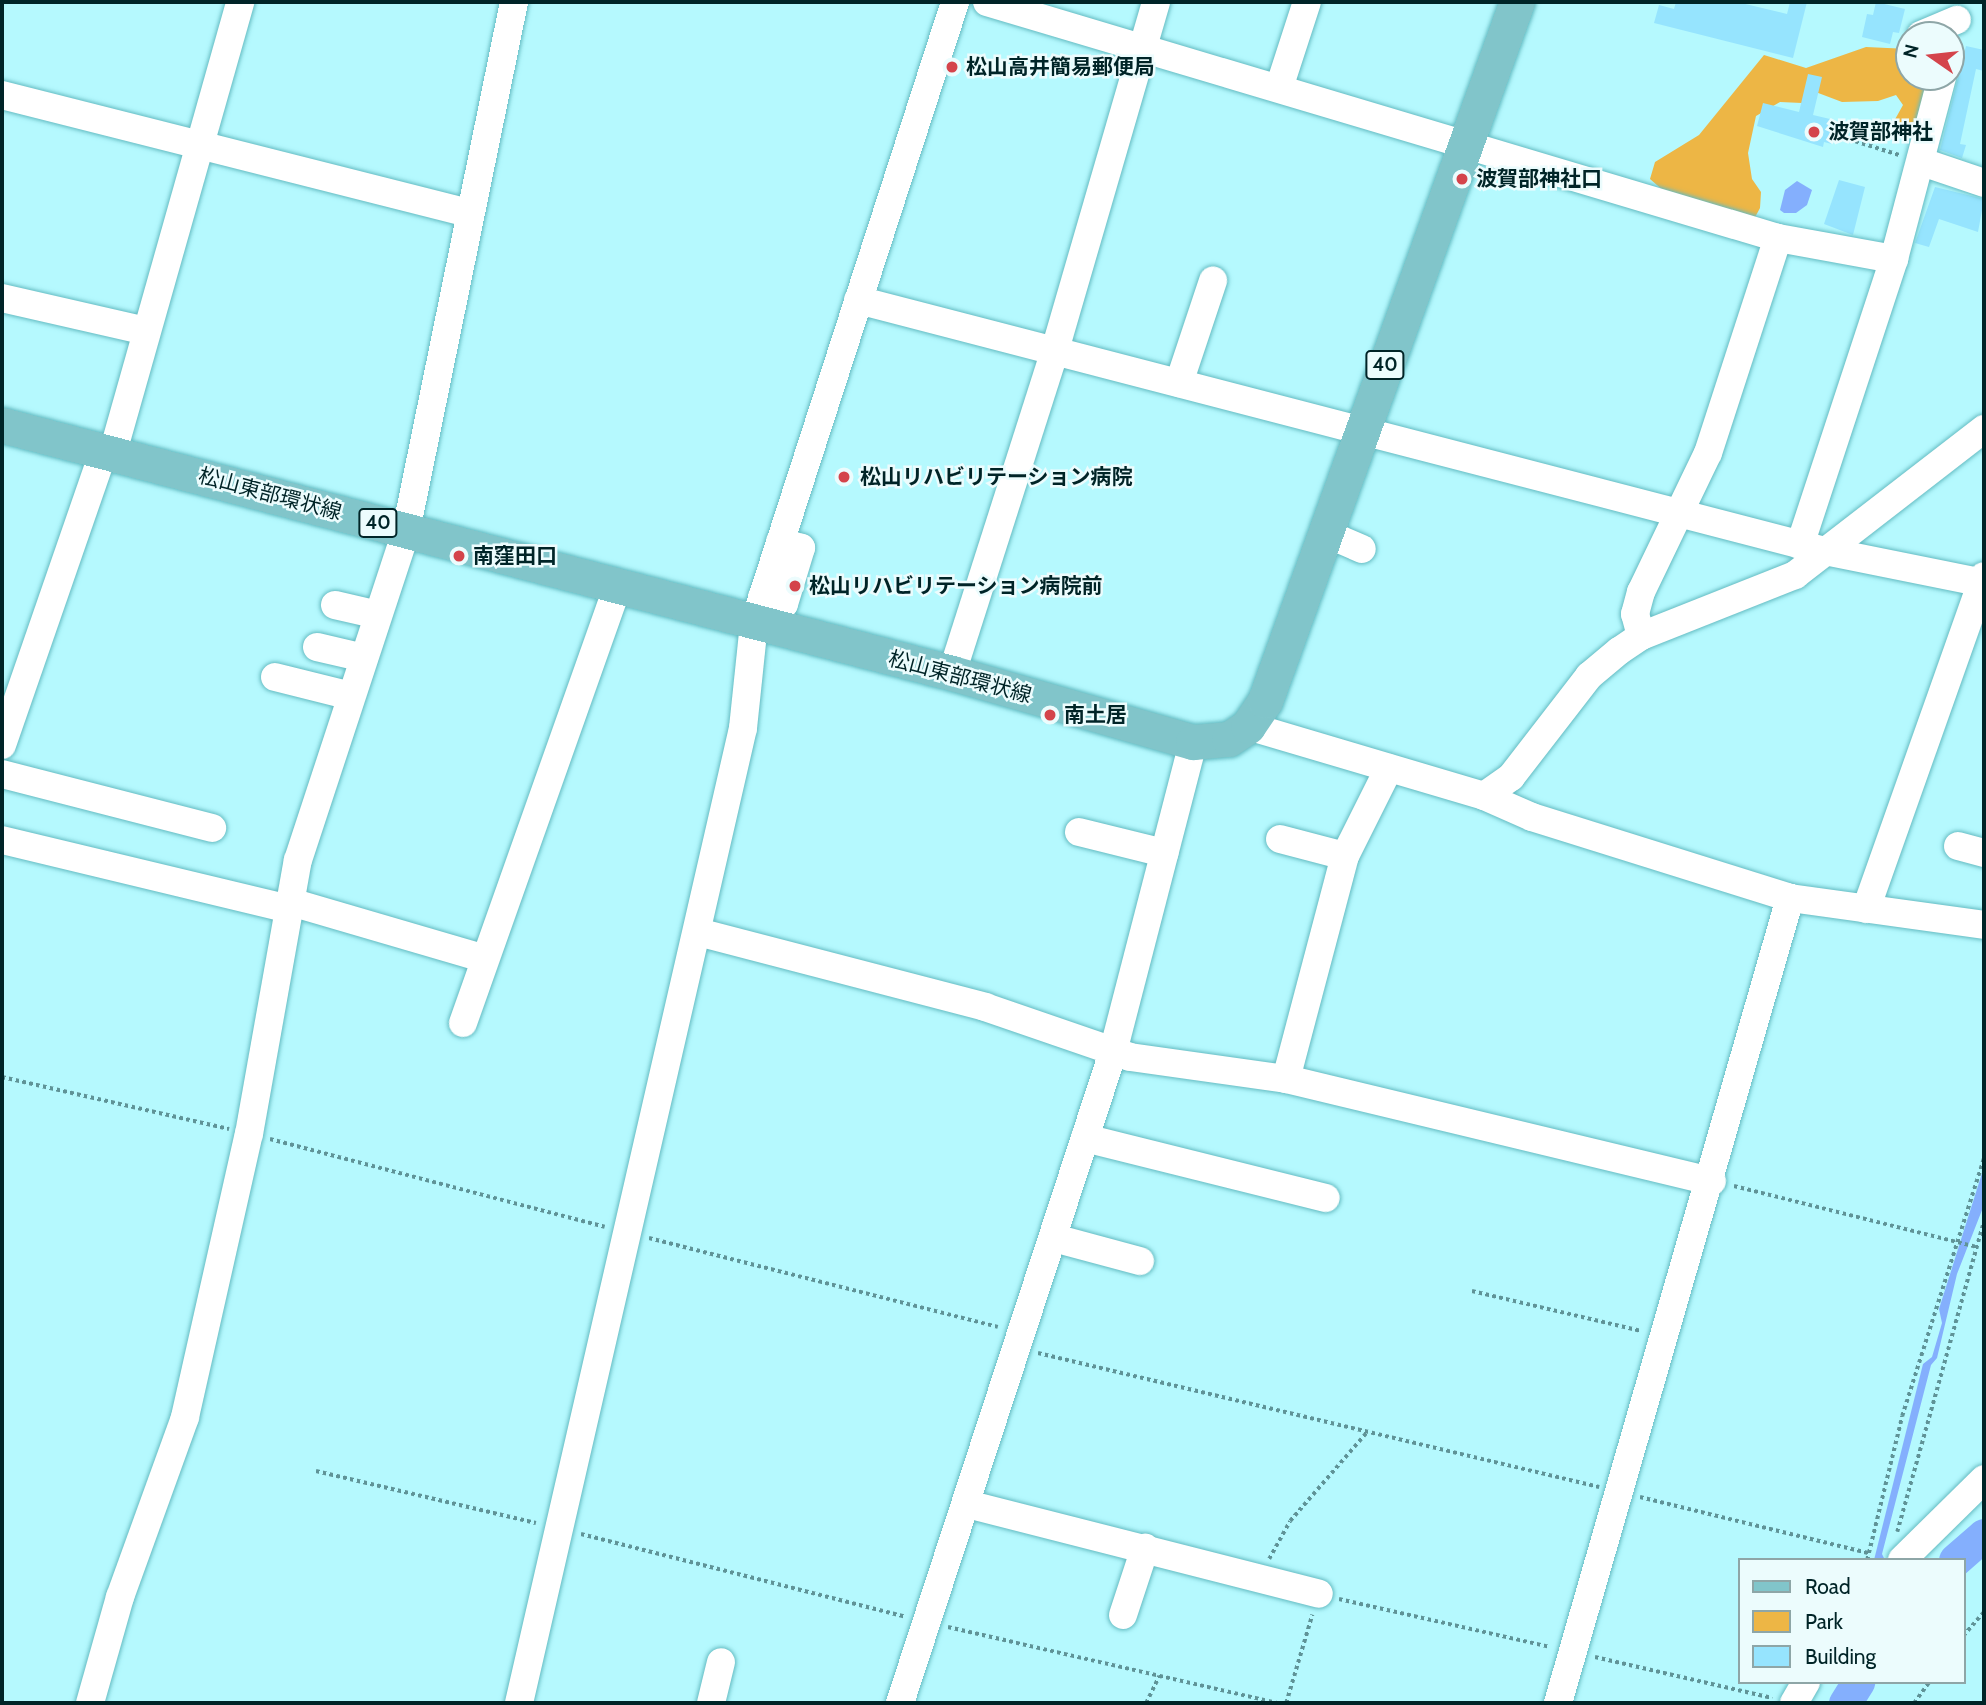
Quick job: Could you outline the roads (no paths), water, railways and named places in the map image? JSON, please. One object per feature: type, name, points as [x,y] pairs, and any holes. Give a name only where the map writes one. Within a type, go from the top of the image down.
[{"type":"main road","name":"40","points":[[1248,726],[1265,701],[1517,2]]},
{"type":"main road","name":"松山東部環状線","points":[[2,425],[617,587],[758,610],[952,673],[1193,742],[1229,739],[1248,726]]},
{"type":"street","points":[[2,745],[108,451],[146,331],[240,2]]},
{"type":"street","points":[[90,1703],[120,1597],[185,1417],[249,1134],[298,860],[406,531],[514,2]]},
{"type":"street","points":[[519,1703],[743,728],[758,610],[955,2]]},
{"type":"street","points":[[987,2],[1778,238],[1894,259]]},
{"type":"street","points":[[952,673],[1055,350],[1156,2]]},
{"type":"street","points":[[1279,88],[1307,2]]},
{"type":"street","points":[[1484,796],[1511,777],[1589,676],[1641,636],[1795,575],[1812,548],[1922,162],[1939,91]]},
{"type":"street","points":[[2,96],[470,213]]},
{"type":"street","points":[[1922,162],[1984,183]]},
{"type":"street","points":[[1641,636],[1635,614],[1641,592],[1708,453],[1778,238]]},
{"type":"street","points":[[1179,383],[1213,281]]},
{"type":"street","points":[[2,298],[146,331]]},
{"type":"street","points":[[858,300],[1812,548],[1983,580],[1866,909]]},
{"type":"street","points":[[1812,548],[1984,429]]},
{"type":"street","points":[[1325,533],[1362,550]]},
{"type":"street","points":[[463,1023],[483,958],[511,893],[617,587]]},
{"type":"street","points":[[335,605],[378,615]]},
{"type":"street","points":[[317,647],[363,658]]},
{"type":"street","points":[[275,677],[351,696]]},
{"type":"street","points":[[1248,726],[1484,796],[1532,817],[1790,898],[1984,925]]},
{"type":"street","points":[[901,1703],[1021,1341],[1112,1052],[1193,742]]},
{"type":"street","points":[[1286,1079],[1345,856],[1389,768]]},
{"type":"street","points":[[2,774],[212,828]]},
{"type":"street","points":[[1079,832],[1164,853]]},
{"type":"street","points":[[1280,839],[1345,856]]},
{"type":"street","points":[[2,840],[290,906],[483,958]]},
{"type":"street","points":[[1558,1703],[1712,1181],[1790,898]]},
{"type":"street","points":[[698,932],[985,1007],[1112,1052],[1286,1079],[1712,1181]]},
{"type":"street","points":[[1085,1138],[1326,1198]]},
{"type":"street","points":[[1054,1238],[1140,1261]]},
{"type":"street","points":[[1898,1549],[1984,1479]]},
{"type":"street","points":[[967,1504],[1260,1576],[1268,1584],[1318,1594]]},
{"type":"street","points":[[1123,1615],[1145,1548]]},
{"type":"street","points":[[710,1703],[721,1662]]},
{"type":"street","points":[[1794,1703],[1805,1684]]},
{"type":"water","points":[[1797,181],[1812,190],[1807,205],[1796,213],[1784,213],[1780,210],[1785,190]]},
{"type":"water","points":[[1984,1167],[1984,1205],[1957,1274],[1937,1358],[1931,1365],[1882,1554],[1884,1558],[1874,1558],[1923,1364],[1932,1357],[1942,1323],[1939,1309]]},
{"type":"waterway","points":[[1957,1558],[1984,1535]]},
{"type":"waterway","points":[[1845,1703],[1857,1684]]},
{"type":"place","name":"松山高井簡易郵便局","points":[[952,67]]},
{"type":"place","name":"波賀部神社","points":[[1814,132]]},
{"type":"place","name":"波賀部神社口","points":[[1462,179]]},
{"type":"place","name":"松山リハビリテーション病院","points":[[844,477]]},
{"type":"place","name":"南窪田口","points":[[459,556]]},
{"type":"place","name":"松山リハビリテーション病院前","points":[[795,586]]},
{"type":"place","name":"南土居","points":[[1050,715]]}]
